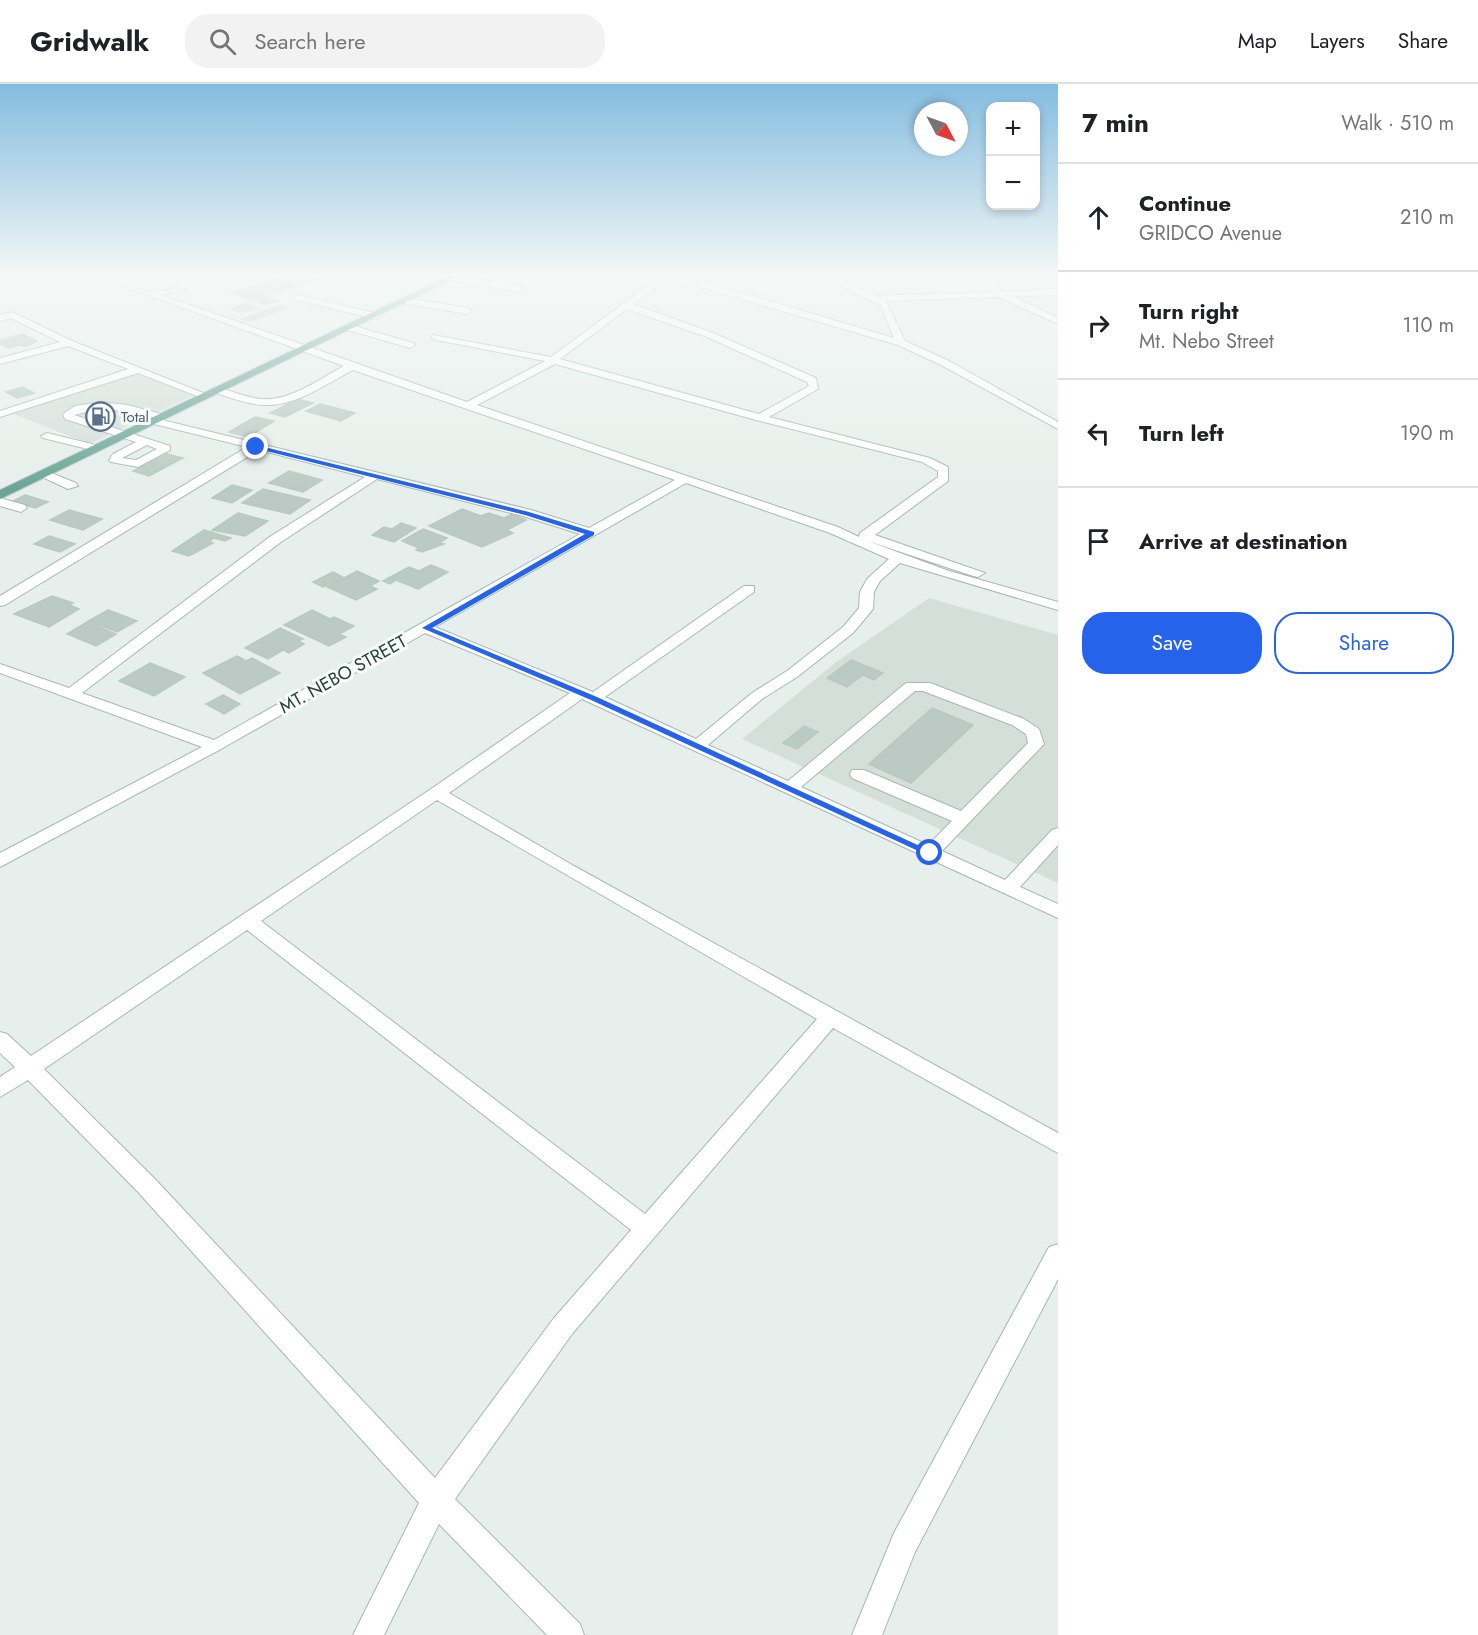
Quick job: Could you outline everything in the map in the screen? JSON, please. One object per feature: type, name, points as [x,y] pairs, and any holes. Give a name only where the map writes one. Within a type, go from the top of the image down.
[{"type":"main road","points":[[0,495],[315,345]]},
{"type":"street","points":[[0,361],[60,345]]},
{"type":"street","points":[[75,345],[206,396]]},
{"type":"street","points":[[292,345],[834,530],[897,560],[998,591],[1053,604]]},
{"type":"street","points":[[482,345],[553,360],[760,418],[926,460],[944,470],[944,477],[865,536]]},
{"type":"street","points":[[467,406],[535,373],[572,345]]},
{"type":"street","points":[[734,345],[812,380],[814,387],[760,418]]},
{"type":"street","points":[[904,345],[945,363],[1058,426]]},
{"type":"street","points":[[217,390],[263,402],[275,401],[293,395],[352,366]]},
{"type":"street","points":[[0,414],[137,370]]},
{"type":"street","points":[[145,442],[122,436],[68,414],[99,404],[134,410],[256,447],[527,513],[591,533]]},
{"type":"street","points":[[96,426],[134,410]]},
{"type":"street","points":[[47,436],[96,448]]},
{"type":"street","points":[[0,602],[256,447]]},
{"type":"street","points":[[44,474],[72,486]]},
{"type":"street","points":[[72,693],[276,539],[374,476]]},
{"type":"street","name":"MT. NEBO STREET","points":[[0,861],[215,746],[683,480]]},
{"type":"street","points":[[0,489],[21,485]]},
{"type":"street","points":[[0,502],[21,508]]},
{"type":"street","points":[[834,530],[865,536],[987,576],[1053,604]]},
{"type":"street","points":[[697,746],[757,696],[792,674],[848,630],[866,609],[867,592],[874,579],[897,560]]},
{"type":"street","points":[[0,1088],[437,793],[749,589]]},
{"type":"street","points":[[426,628],[587,696],[1008,887],[1058,912]]},
{"type":"street","points":[[0,668],[215,746]]},
{"type":"street","points":[[790,788],[911,686],[925,686],[1018,722],[1033,732],[1036,744],[930,853]]},
{"type":"street","points":[[858,774],[963,819]]},
{"type":"street","points":[[437,793],[568,870],[1058,1144]]},
{"type":"street","points":[[1008,887],[1058,834]]},
{"type":"street","points":[[248,921],[647,1229]]},
{"type":"street","points":[[368,1635],[435,1502],[563,1326],[831,1017]]},
{"type":"street","points":[[0,1040],[157,1198],[435,1502],[569,1635]]},
{"type":"street","points":[[867,1635],[904,1543],[1058,1255]]},
{"type":"shaded area","points":[[136,372],[192,396],[89,444],[14,414]]},
{"type":"shaded area","points":[[929,598],[1058,635],[1058,883],[742,739],[835,663]]},
{"type":"building","points":[[22,387],[34,393],[17,398],[6,392]]},
{"type":"building","points":[[298,399],[313,403],[285,417],[270,413]]},
{"type":"building","points":[[320,404],[355,413],[341,421],[306,411]]},
{"type":"building","points":[[255,417],[274,421],[248,437],[229,432]]},
{"type":"building","points":[[167,454],[183,458],[149,476],[133,471]]},
{"type":"building","points":[[289,471],[322,480],[303,492],[269,483]]},
{"type":"building","points":[[232,485],[252,490],[232,503],[212,498]]},
{"type":"building","points":[[263,489],[310,500],[290,514],[242,503]]},
{"type":"building","points":[[25,495],[48,502],[35,508],[13,501]]},
{"type":"building","points":[[462,509],[481,516],[489,513],[504,518],[512,514],[526,520],[507,530],[513,533],[482,547],[429,526]]},
{"type":"building","points":[[69,510],[102,519],[83,530],[50,520]]},
{"type":"building","points":[[238,513],[268,521],[245,536],[212,530]]},
{"type":"building","points":[[401,523],[416,528],[394,542],[372,535],[384,527],[392,529]]},
{"type":"building","points":[[423,529],[447,538],[439,543],[444,544],[422,552],[416,550],[419,548],[402,541]]},
{"type":"building","points":[[204,530],[231,538],[225,541],[214,538],[209,542],[213,543],[189,556],[172,551]]},
{"type":"building","points":[[49,536],[75,544],[60,552],[34,544]]},
{"type":"building","points":[[431,565],[448,572],[418,589],[396,580],[390,584],[383,581],[409,567],[419,571]]},
{"type":"building","points":[[357,571],[379,581],[370,586],[377,589],[356,600],[327,587]]},
{"type":"building","points":[[333,572],[344,578],[323,587],[313,582]]},
{"type":"building","points":[[52,596],[73,603],[69,605],[79,609],[49,627],[14,614]]},
{"type":"building","points":[[108,610],[137,621],[117,632],[88,621]]},
{"type":"building","points":[[312,610],[330,619],[334,617],[354,626],[339,634],[346,637],[329,646],[284,625]]},
{"type":"building","points":[[87,622],[116,634],[96,646],[67,634]]},
{"type":"building","points":[[280,628],[303,639],[298,641],[304,644],[289,653],[283,650],[268,659],[245,648]]},
{"type":"building","points":[[237,656],[246,661],[252,658],[280,673],[240,694],[203,673]]},
{"type":"building","points":[[851,660],[883,673],[874,680],[863,675],[847,687],[827,678]]},
{"type":"building","points":[[150,663],[185,677],[154,696],[119,681]]},
{"type":"building","points":[[223,695],[240,704],[224,714],[206,704]]},
{"type":"building","points":[[932,708],[973,725],[911,783],[869,764]]},
{"type":"building","points":[[804,726],[818,732],[797,749],[783,743]]},
{"type":"place","name":"Total","points":[[100,417]]},
{"type":"route","points":[[256,447],[527,513],[591,533],[426,628],[594,698],[930,853]]}]
